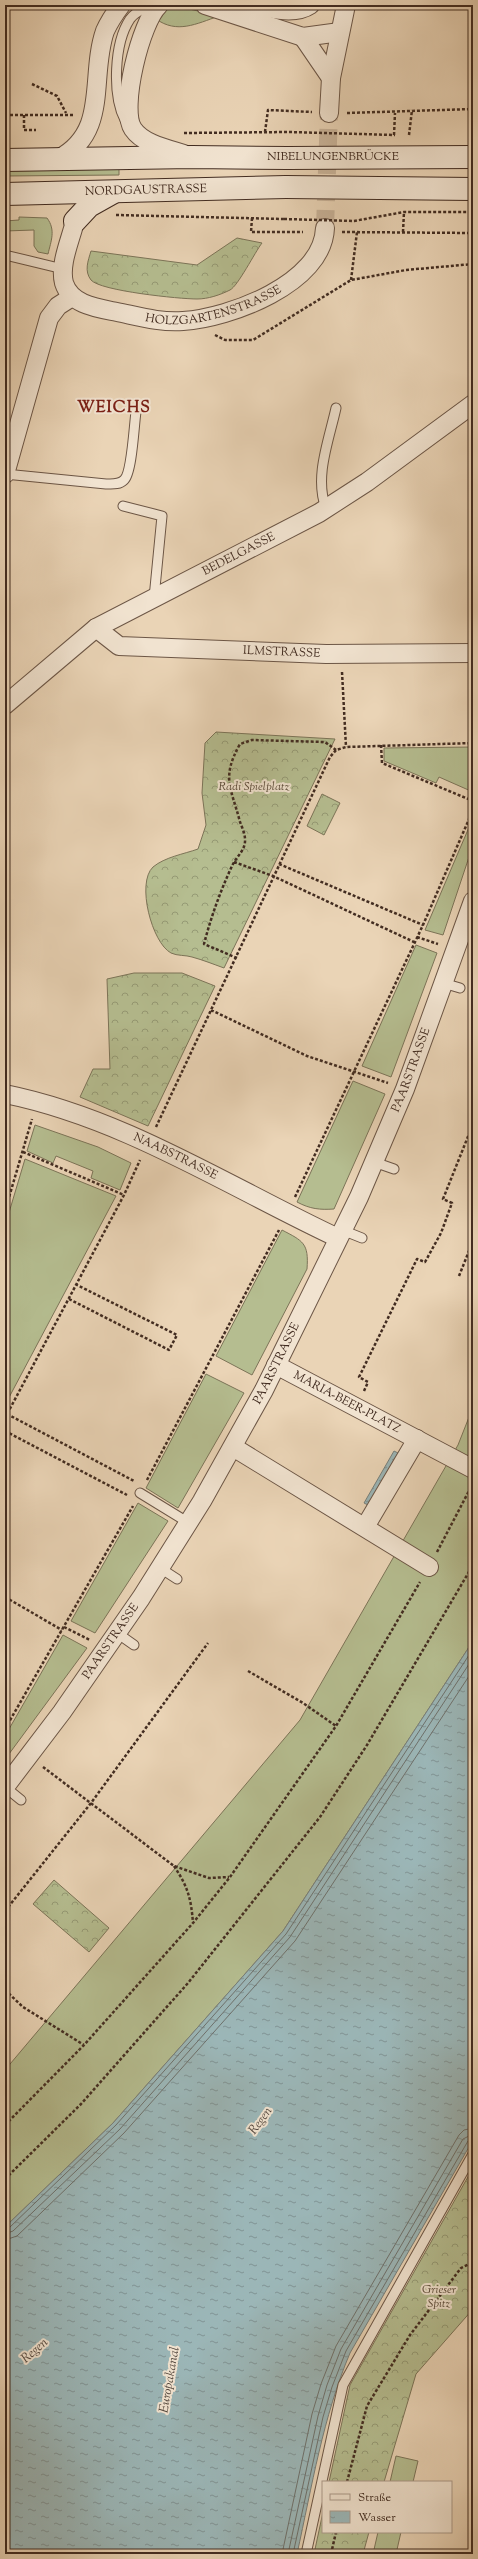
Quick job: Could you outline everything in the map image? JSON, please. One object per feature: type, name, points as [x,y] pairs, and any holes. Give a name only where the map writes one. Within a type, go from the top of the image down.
[{"type":"main road","points":[[5,160],[192,157]]},
{"type":"main road","name":"NIBELUNGENBRÜCKE","points":[[192,157],[473,157]]},
{"type":"main road","name":"NORDGAUSTRASSE","points":[[5,194],[119,189],[286,187],[473,189]]},
{"type":"main road","points":[[32,194],[63,205],[70,210],[75,221],[89,206],[119,189]]},
{"type":"street","points":[[58,159],[77,147],[86,135],[96,102],[105,31],[121,5]]},
{"type":"street","points":[[159,5],[147,20],[137,53],[128,110],[132,128],[150,141],[192,157]]},
{"type":"street","points":[[205,5],[303,38],[340,32]]},
{"type":"street","points":[[255,5],[281,10],[297,10],[310,5]]},
{"type":"street","points":[[329,113],[331,78],[346,5]]},
{"type":"street","points":[[303,38],[331,78]]},
{"type":"street","points":[[5,474],[49,318],[58,306],[72,296],[64,283],[63,269],[75,221]]},
{"type":"street","name":"HOLZGARTENSTRASSE","points":[[72,296],[90,306],[141,317],[181,321],[217,316],[244,308],[265,299],[291,281],[316,255],[332,230]]},
{"type":"street","name":"BEDELGASSE","points":[[5,705],[96,628],[326,508],[367,482],[473,404]]},
{"type":"street","name":"ILMSTRASSE","points":[[96,628],[119,646],[341,654],[473,653]]},
{"type":"street","name":"PAARSTRASSE","points":[[5,1787],[30,1757],[117,1633],[189,1523],[233,1447],[276,1365],[374,1162],[405,1089],[473,901]]},
{"type":"street","name":"NAABSTRASSE","points":[[5,1094],[38,1102],[148,1143],[287,1214],[340,1234]]},
{"type":"street","name":"MARIA-BEER-PLATZ","points":[[276,1365],[473,1469]]},
{"type":"street","points":[[365,1527],[417,1439]]},
{"type":"street","points":[[233,1447],[429,1567]]},
{"type":"lane","points":[[132,128],[125,121],[118,107],[116,91],[119,58],[122,38],[131,19],[140,10],[150,5]]},
{"type":"lane","points":[[5,255],[63,269]]},
{"type":"lane","points":[[326,508],[322,498],[321,479],[336,408]]},
{"type":"lane","points":[[5,474],[106,484],[123,482],[127,477],[136,412]]},
{"type":"lane","points":[[123,506],[162,516],[154,598]]},
{"type":"lane","points":[[443,983],[460,988]]},
{"type":"lane","points":[[374,1162],[394,1169]]},
{"type":"lane","points":[[340,1234],[362,1238]]},
{"type":"lane","points":[[140,1493],[189,1523]]},
{"type":"lane","points":[[160,1568],[177,1579]]},
{"type":"lane","points":[[117,1633],[134,1645]]},
{"type":"lane","points":[[5,1787],[21,1800]]},
{"type":"lane","points":[[306,2554],[343,2385],[473,2154]]},
{"type":"path","points":[[32,84],[57,96],[66,113]]},
{"type":"path","points":[[265,132],[268,110],[329,113],[395,113],[412,110],[473,109]]},
{"type":"path","points":[[409,135],[412,110]]},
{"type":"path","points":[[394,135],[395,113]]},
{"type":"path","points":[[24,115],[24,130],[36,130]]},
{"type":"path","points":[[289,132],[416,135]]},
{"type":"path","points":[[403,232],[404,212]]},
{"type":"path","points":[[111,215],[211,216],[354,221],[404,212],[473,212]]},
{"type":"path","points":[[252,218],[251,232],[303,232]]},
{"type":"path","points":[[332,230],[357,232],[473,234]]},
{"type":"path","points":[[351,280],[357,232]]},
{"type":"path","points":[[211,334],[225,340],[253,340],[351,280],[406,270],[473,264]]},
{"type":"path","points":[[341,654],[346,748]]},
{"type":"path","points":[[237,958],[204,944],[216,901],[234,862],[243,850],[245,840],[228,784],[229,765],[240,744],[252,740],[325,742],[336,750]]},
{"type":"path","points":[[5,1418],[124,1195],[237,958],[273,876],[330,757],[336,750],[381,744],[473,743]]},
{"type":"path","points":[[381,744],[382,763],[473,801]]},
{"type":"path","points":[[5,1729],[140,1493],[287,1214],[423,925],[473,810]]},
{"type":"path","points":[[234,862],[273,876],[414,942]]},
{"type":"path","points":[[279,864],[423,925]]},
{"type":"path","points":[[211,1010],[307,1056],[405,1089]]},
{"type":"path","points":[[5,1211],[38,1102]]},
{"type":"path","points":[[355,1406],[368,1382],[359,1377],[417,1259],[425,1262],[441,1233],[452,1203],[443,1199],[473,1124]]},
{"type":"path","points":[[23,1152],[124,1195]]},
{"type":"path","points":[[459,1276],[473,1241]]},
{"type":"path","points":[[69,1299],[169,1350],[177,1335],[77,1285]]},
{"type":"path","points":[[8,1414],[140,1493]]},
{"type":"path","points":[[5,1431],[140,1493]]},
{"type":"path","points":[[5,2125],[84,2045],[193,1923],[230,1877],[336,1726],[429,1567],[473,1483]]},
{"type":"path","points":[[5,2180],[80,2104],[188,1983],[320,1817],[367,1745],[473,1564]]},
{"type":"path","points":[[5,1597],[106,1649]]},
{"type":"path","points":[[5,1911],[91,1803],[208,1643]]},
{"type":"path","points":[[248,1671],[304,1703],[336,1726]]},
{"type":"path","points":[[30,1757],[174,1866],[202,1877],[230,1877]]},
{"type":"path","points":[[174,1866],[187,1885],[191,1900],[193,1923]]},
{"type":"path","points":[[5,1990],[23,2006],[84,2045]]},
{"type":"path","points":[[348,2481],[367,2406],[410,2335],[461,2268],[473,2262]]},
{"type":"path","points":[[331,2554],[336,2533]]},
{"type":"green space","points":[[177,6],[219,16],[179,27],[164,24],[156,19],[165,9]]},
{"type":"green space","points":[[5,168],[119,168],[119,175],[5,176]]},
{"type":"green space","points":[[19,217],[47,218],[50,222],[52,231],[48,254],[38,252],[34,246],[34,230],[5,231],[5,221],[19,220]]},
{"type":"green space","points":[[237,238],[262,243],[242,276],[230,290],[218,295],[201,299],[158,296],[109,288],[97,284],[91,280],[87,270],[91,251],[197,265]]},
{"type":"green space","name":"Radi Spielplatz","points":[[216,732],[335,739],[224,968],[192,957],[173,954],[164,947],[152,926],[146,899],[148,875],[153,867],[169,858],[198,849],[206,825],[202,793],[205,743]]},
{"type":"green space","points":[[473,747],[473,792],[439,777],[436,783],[384,761],[384,748]]},
{"type":"green space","points":[[322,794],[340,803],[324,835],[307,826]]},
{"type":"green space","points":[[473,818],[473,845],[443,935],[425,930]]},
{"type":"green space","points":[[416,945],[437,953],[391,1077],[362,1066]]},
{"type":"green space","points":[[134,973],[182,973],[215,986],[148,1126],[80,1097],[93,1069],[110,1069],[107,979]]},
{"type":"green space","points":[[353,1081],[385,1094],[334,1209],[311,1208],[297,1202]]},
{"type":"green space","points":[[35,1125],[98,1147],[131,1163],[120,1190],[91,1178],[93,1171],[56,1156],[53,1163],[27,1151]]},
{"type":"green space","points":[[25,1159],[116,1196],[5,1405],[5,1226]]},
{"type":"green space","points":[[282,1230],[300,1240],[306,1248],[307,1269],[252,1375],[216,1356]]},
{"type":"green space","points":[[206,1374],[244,1393],[178,1508],[146,1488]]},
{"type":"green space","points":[[473,1407],[473,1641],[283,1931],[113,2123],[5,2227],[5,2070],[300,1720],[458,1445]]},
{"type":"green space","points":[[138,1503],[168,1521],[95,1633],[71,1621]]},
{"type":"green space","points":[[63,1635],[87,1648],[9,1754],[5,1751],[5,1736]]},
{"type":"green space","points":[[54,1880],[109,1928],[89,1952],[33,1904]]},
{"type":"green space","name":"Grieser Spitz","points":[[473,2168],[473,2309],[416,2374],[384,2481],[329,2481],[350,2385]]},
{"type":"green space","points":[[396,2456],[418,2461],[413,2481],[390,2481]]},
{"type":"green space","points":[[322,2517],[322,2533],[369,2533],[363,2554],[314,2554]]},
{"type":"green space","points":[[378,2533],[401,2533],[396,2554],[373,2554]]},
{"type":"water","points":[[394,1451],[398,1453],[368,1505],[364,1503]]},
{"type":"water","points":[[473,1641],[473,2140],[350,2353],[332,2402],[325,2427],[297,2554],[5,2554],[5,2227],[113,2123],[283,1931]]},
{"type":"tunnel","points":[[325,228],[329,113]]},
{"type":"district","name":"WEICHS","points":[[114,408]]},
{"type":"water label","name":"Regen","points":[[261,2121]]},
{"type":"water label","name":"Regen","points":[[35,2351]]},
{"type":"water label","name":"Europakanal","points":[[170,2380]]}]
